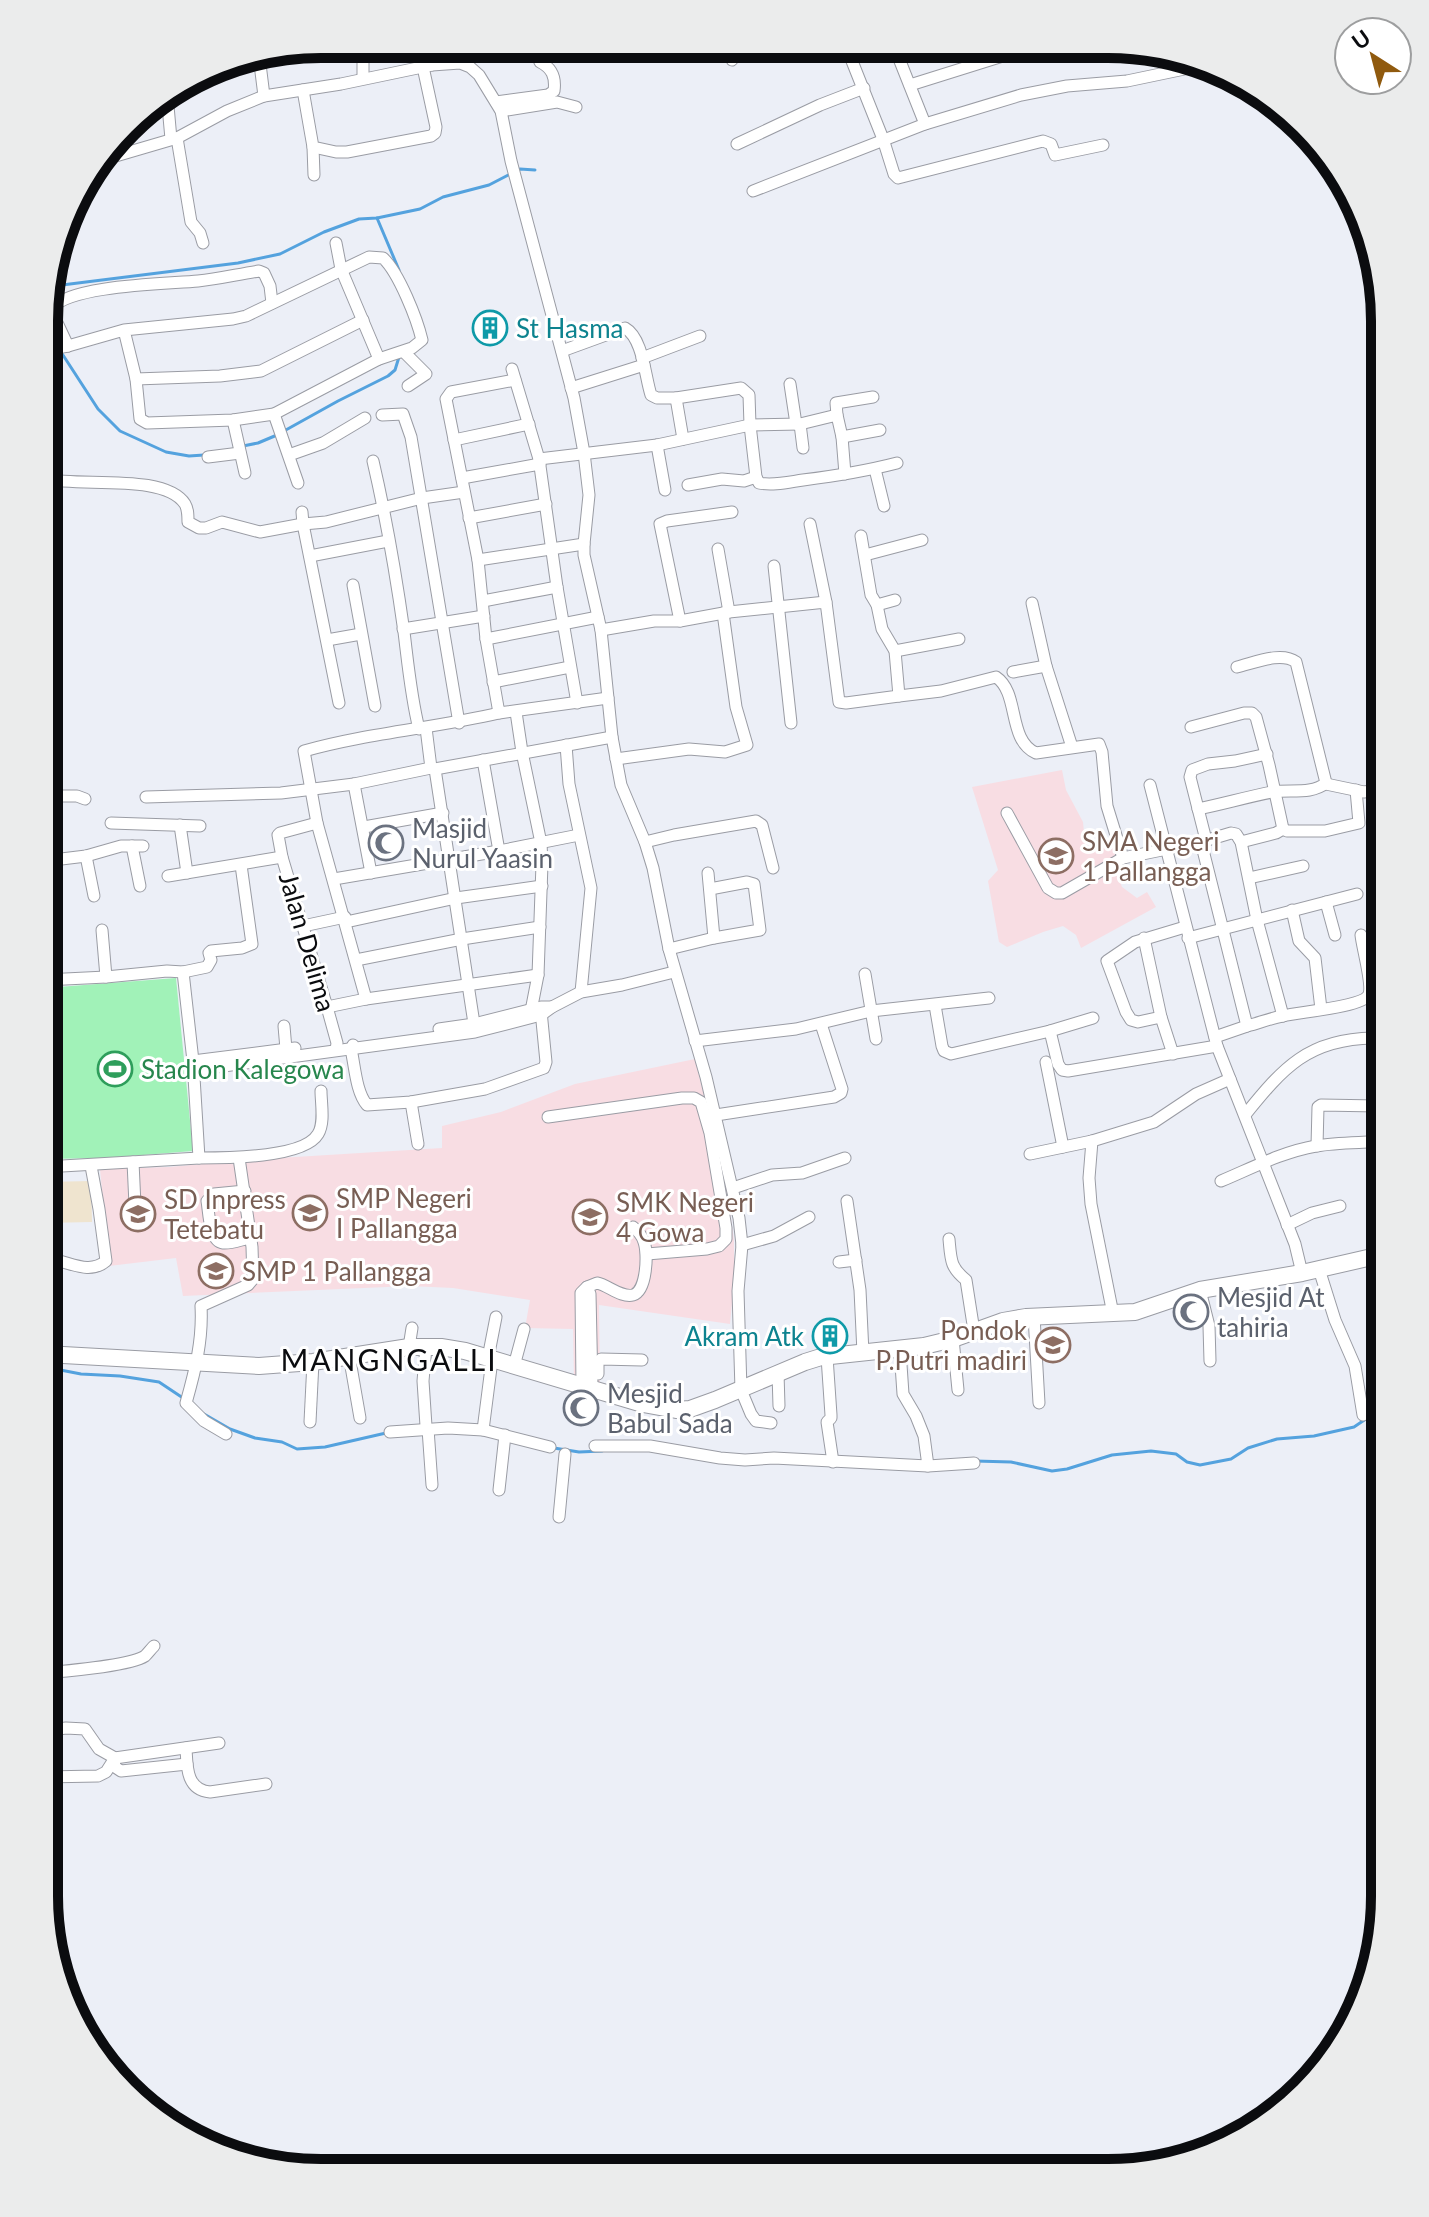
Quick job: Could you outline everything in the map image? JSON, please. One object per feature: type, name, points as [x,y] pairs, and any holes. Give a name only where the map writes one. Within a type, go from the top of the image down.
[{"type":"main road","points":[[58,1355],[259,1366],[426,1347],[465,1351],[589,1383],[643,1404],[676,1410],[690,1409],[805,1362],[827,1357],[900,1350],[953,1339],[1003,1321],[1034,1316],[1135,1312],[1200,1290],[1370,1257]]},
{"type":"street","points":[[363,58],[363,78]]},
{"type":"street","points":[[313,147],[347,152],[433,134],[436,127],[428,58]]},
{"type":"street","points":[[499,106],[554,91],[549,66],[538,58]]},
{"type":"street","points":[[851,58],[898,178],[1043,141],[1051,144],[1055,155],[1103,145]]},
{"type":"street","points":[[899,58],[925,124]]},
{"type":"street","points":[[910,85],[996,58]]},
{"type":"street","points":[[117,156],[174,138],[264,96],[427,66],[453,63],[470,67],[479,75],[499,106],[562,351],[584,453],[589,495],[584,555],[601,630],[612,737],[621,785],[645,842],[674,972],[716,1115],[733,1188],[742,1245],[738,1291],[741,1390],[753,1417],[762,1423],[771,1423]]},
{"type":"street","points":[[260,65],[264,96]]},
{"type":"street","points":[[753,191],[925,124],[1041,91],[1127,81],[1183,69]]},
{"type":"street","points":[[737,144],[864,88]]},
{"type":"street","points":[[303,90],[313,147],[314,175]]},
{"type":"street","points":[[499,106],[557,102],[576,107]]},
{"type":"street","points":[[169,107],[191,222],[203,243]]},
{"type":"street","points":[[336,243],[341,269],[379,359]]},
{"type":"street","points":[[58,348],[124,330],[233,319],[255,312],[369,257],[383,258],[388,263],[422,337],[419,345],[406,354],[379,359],[274,414],[233,420],[143,422],[124,330]]},
{"type":"street","points":[[59,302],[110,288],[201,281],[259,271],[267,277],[272,303]]},
{"type":"street","points":[[136,379],[261,371],[363,320]]},
{"type":"street","points":[[562,351],[625,328],[633,333],[652,397],[676,398],[741,388],[749,395],[759,483],[845,474],[897,463]]},
{"type":"street","points":[[571,388],[643,362],[700,336]]},
{"type":"street","points":[[406,354],[426,374],[408,386]]},
{"type":"street","points":[[499,713],[486,639],[478,560],[446,399],[451,392],[514,374],[540,461],[577,703]]},
{"type":"street","points":[[790,384],[803,448]]},
{"type":"street","points":[[845,474],[836,403],[873,397]]},
{"type":"street","points":[[676,398],[683,439]]},
{"type":"street","points":[[274,414],[298,483]]},
{"type":"street","points":[[382,415],[403,414],[411,437],[459,723]]},
{"type":"street","points":[[462,478],[584,453],[657,445],[750,425],[798,424],[837,415]]},
{"type":"street","points":[[287,449],[323,443],[365,418]]},
{"type":"street","points":[[233,420],[245,473]]},
{"type":"street","points":[[454,440],[529,424]]},
{"type":"street","points":[[842,437],[880,430]]},
{"type":"street","points":[[657,445],[665,490]]},
{"type":"street","points":[[208,457],[239,449]]},
{"type":"street","points":[[373,461],[403,629],[412,700],[443,813],[474,1028]]},
{"type":"street","points":[[875,469],[884,506]]},
{"type":"street","points":[[688,485],[714,480],[744,481],[756,477]]},
{"type":"street","points":[[58,482],[156,485],[182,500],[187,508],[188,522],[199,528],[222,522],[260,532],[302,518],[326,522],[422,498],[464,492]]},
{"type":"street","points":[[469,518],[546,504]]},
{"type":"street","points":[[680,621],[660,524],[732,512]]},
{"type":"street","points":[[302,518],[339,703]]},
{"type":"street","points":[[810,524],[826,602],[838,701],[846,703],[941,691],[996,677],[1006,690],[1019,736],[1029,750],[1036,753],[1097,744],[1102,747],[1107,806],[1123,858]]},
{"type":"street","points":[[861,536],[871,595],[877,605],[882,629],[895,651],[899,696]]},
{"type":"street","points":[[865,555],[922,540]]},
{"type":"street","points":[[310,556],[388,541]]},
{"type":"street","points":[[478,560],[584,544]]},
{"type":"street","points":[[616,759],[689,749],[725,752],[747,745],[736,707],[718,549]]},
{"type":"street","points":[[774,566],[791,723]]},
{"type":"street","points":[[353,585],[375,706]]},
{"type":"street","points":[[483,601],[557,587]]},
{"type":"street","points":[[877,605],[895,600]]},
{"type":"street","points":[[601,630],[826,602]]},
{"type":"street","points":[[1032,603],[1046,666],[1072,747]]},
{"type":"street","points":[[403,629],[484,616]]},
{"type":"street","points":[[486,639],[598,617]]},
{"type":"street","points":[[327,640],[361,634]]},
{"type":"street","points":[[895,651],[959,639]]},
{"type":"street","points":[[1237,667],[1282,657],[1296,662],[1326,784]]},
{"type":"street","points":[[1013,672],[1046,666]]},
{"type":"street","points":[[493,682],[570,667]]},
{"type":"street","points":[[366,999],[317,823],[304,751],[499,713],[608,698]]},
{"type":"street","points":[[353,1046],[365,1104],[411,1102],[485,1089],[544,1068],[538,975],[541,843],[516,712]]},
{"type":"street","points":[[1191,727],[1252,713],[1267,754],[1283,829]]},
{"type":"street","points":[[146,797],[255,795],[354,784],[612,737]]},
{"type":"street","points":[[566,745],[569,784],[591,888],[581,992]]},
{"type":"street","points":[[1247,1026],[1212,892],[1190,777],[1192,770],[1208,764],[1267,754]]},
{"type":"street","points":[[483,760],[499,851]]},
{"type":"street","points":[[354,784],[371,873]]},
{"type":"street","points":[[1198,809],[1275,792],[1319,788],[1326,784],[1371,791]]},
{"type":"street","points":[[1150,785],[1216,1042],[1287,1225],[1355,1366],[1363,1415]]},
{"type":"street","points":[[1283,829],[1325,831],[1359,823],[1356,790]]},
{"type":"street","points":[[58,796],[85,799]]},
{"type":"street","points":[[364,827],[443,813]]},
{"type":"street","points":[[1007,813],[1048,888],[1052,892],[1062,893],[1123,858],[1234,832],[1241,842],[1257,920],[1283,1016]]},
{"type":"street","points":[[645,842],[756,821],[762,825],[773,868]]},
{"type":"street","points":[[111,823],[200,826]]},
{"type":"street","name":"Jalan Delima","points":[[317,823],[278,834],[336,1046]]},
{"type":"street","points":[[180,825],[187,873]]},
{"type":"street","points":[[1241,842],[1283,829]]},
{"type":"street","points":[[334,879],[579,835]]},
{"type":"street","points":[[58,859],[137,846],[140,886]]},
{"type":"street","points":[[86,856],[94,896]]},
{"type":"street","points":[[168,876],[282,857]]},
{"type":"street","points":[[58,979],[183,972],[207,967],[211,951],[252,944],[241,865]]},
{"type":"street","points":[[1249,878],[1303,866]]},
{"type":"street","points":[[708,873],[714,938]]},
{"type":"street","points":[[669,949],[760,931],[754,884],[747,882],[710,889]]},
{"type":"street","points":[[303,926],[542,886]]},
{"type":"street","points":[[1161,1017],[1138,1022],[1131,1020],[1107,960],[1144,938],[1223,930],[1357,894]]},
{"type":"street","points":[[1326,902],[1335,935]]},
{"type":"street","points":[[1292,910],[1299,941],[1315,958],[1321,1009]]},
{"type":"street","points":[[356,960],[540,927]]},
{"type":"street","points":[[102,930],[106,977]]},
{"type":"street","points":[[1050,1031],[1058,1064],[1062,1070],[1068,1071],[1173,1054],[1216,1042],[1247,1026],[1351,1004],[1368,996],[1369,981],[1361,935]]},
{"type":"street","points":[[1144,938],[1161,1017],[1173,1054]]},
{"type":"street","points":[[183,972],[199,1158]]},
{"type":"street","points":[[235,1060],[286,1049],[353,1046],[474,1028],[539,1011],[581,992],[674,972]]},
{"type":"street","points":[[865,974],[876,1039]]},
{"type":"street","points":[[327,1007],[538,975]]},
{"type":"street","points":[[695,1041],[796,1029],[871,1011],[989,998]]},
{"type":"street","points":[[935,1005],[942,1046],[944,1051],[951,1054],[1093,1018]]},
{"type":"street","points":[[716,1115],[839,1095],[842,1089],[821,1024]]},
{"type":"street","points":[[284,1026],[286,1049]]},
{"type":"street","points":[[1245,1115],[1291,1063],[1340,1042],[1371,1038]]},
{"type":"street","points":[[193,1066],[336,1046]]},
{"type":"street","points":[[1046,1062],[1063,1147]]},
{"type":"street","points":[[1030,1154],[1092,1141],[1154,1122],[1196,1094],[1230,1079]]},
{"type":"street","points":[[58,1167],[239,1158],[299,1146],[317,1137],[321,1125],[321,1091]]},
{"type":"street","points":[[548,1117],[682,1098],[694,1098],[701,1102],[710,1133],[726,1239],[719,1246],[707,1249],[647,1254]]},
{"type":"street","points":[[411,1102],[418,1144]]},
{"type":"street","points":[[1317,1146],[1319,1106],[1371,1106]]},
{"type":"street","points":[[1092,1141],[1089,1178],[1091,1204],[1113,1314]]},
{"type":"street","points":[[1221,1181],[1278,1156],[1317,1146],[1370,1142]]},
{"type":"street","points":[[226,1434],[196,1414],[186,1403],[197,1361],[202,1327],[201,1306],[248,1285],[253,1279],[239,1158]]},
{"type":"street","points":[[733,1188],[772,1175],[802,1173],[845,1158]]},
{"type":"street","points":[[133,1162],[135,1205]]},
{"type":"street","points":[[58,1259],[76,1267],[97,1267],[106,1261],[91,1166]]},
{"type":"street","points":[[245,1191],[214,1194],[207,1201],[212,1229],[218,1240],[223,1243],[250,1238]]},
{"type":"street","points":[[847,1201],[856,1260],[863,1353]]},
{"type":"street","points":[[1287,1225],[1312,1213],[1340,1206]]},
{"type":"street","points":[[742,1245],[781,1233],[809,1217]]},
{"type":"street","points":[[589,1383],[586,1291],[591,1284],[602,1284],[619,1293],[635,1294],[642,1286],[647,1254],[642,1236],[633,1227]]},
{"type":"street","points":[[949,1239],[956,1272],[966,1280],[974,1331]]},
{"type":"street","points":[[839,1262],[856,1260]]},
{"type":"street","points":[[1200,1290],[1209,1326],[1210,1361]]},
{"type":"street","points":[[1034,1316],[1039,1403]]},
{"type":"street","points":[[483,1429],[496,1317]]},
{"type":"street","points":[[409,1347],[412,1328]]},
{"type":"street","points":[[514,1366],[524,1329]]},
{"type":"street","points":[[953,1339],[958,1390]]},
{"type":"street","points":[[426,1347],[423,1381],[432,1485]]},
{"type":"street","points":[[900,1350],[903,1394],[924,1436],[928,1462]]},
{"type":"street","points":[[349,1355],[360,1418]]},
{"type":"street","points":[[827,1357],[831,1415],[827,1422],[833,1460]]},
{"type":"street","points":[[589,1383],[599,1361],[642,1360]]},
{"type":"street","points":[[310,1422],[313,1362]]},
{"type":"street","points":[[778,1373],[779,1406]]},
{"type":"street","points":[[390,1432],[427,1428],[483,1429],[550,1447]]},
{"type":"street","points":[[499,1490],[505,1435]]},
{"type":"street","points":[[595,1446],[650,1446],[745,1460],[974,1463]]},
{"type":"street","points":[[559,1517],[565,1454]]},
{"type":"street","points":[[58,1672],[130,1661],[144,1656],[154,1646]]},
{"type":"street","points":[[58,1730],[81,1728],[89,1733],[99,1749],[115,1759],[219,1743]]},
{"type":"street","points":[[186,1748],[189,1779],[203,1791],[266,1784]]},
{"type":"street","points":[[115,1759],[117,1770],[121,1771],[187,1764]]},
{"type":"street","points":[[58,1777],[98,1776],[106,1772],[115,1759]]},
{"type":"shaded area","name":"SMA Negeri 1 Pallangga","points":[[1062,770],[1066,790],[1083,822],[1085,843],[1092,849],[1115,844],[1121,865],[1115,868],[1122,887],[1137,898],[1147,892],[1156,907],[1081,948],[1076,935],[1063,926],[1007,947],[999,942],[988,881],[998,870],[972,787]]},
{"type":"shaded area","points":[[695,1059],[728,1194],[734,1241],[730,1324],[599,1305],[600,1388],[574,1380],[573,1329],[525,1328],[530,1300],[453,1288],[410,1286],[183,1296],[176,1258],[109,1266],[100,1169],[225,1162],[235,1165],[246,1160],[442,1148],[442,1126],[501,1112],[575,1084]]},
{"type":"shaded area","points":[[91,1181],[92,1222],[58,1223],[58,1182]]},
{"type":"green space","name":"Stadion Kalegowa","points":[[176,978],[193,1151],[58,1159],[58,987]]},
{"type":"waterway","points":[[60,285],[238,263],[280,254],[359,219],[420,209],[443,197],[489,185],[520,169],[535,170]]},
{"type":"waterway","points":[[377,218],[399,270]]},
{"type":"waterway","points":[[61,352],[98,409],[120,431],[166,452],[204,455]]},
{"type":"waterway","points":[[284,431],[388,376],[395,370],[399,357]]},
{"type":"waterway","points":[[243,446],[277,435]]},
{"type":"waterway","points":[[58,1370],[159,1382],[183,1398]]},
{"type":"waterway","points":[[204,1414],[230,1429],[255,1438],[282,1442],[297,1449],[325,1447],[386,1433]]},
{"type":"waterway","points":[[975,1461],[1011,1462],[1052,1471],[1112,1455],[1151,1451],[1176,1454],[1187,1462],[1200,1465],[1231,1459],[1248,1448],[1277,1439],[1314,1436],[1354,1427],[1370,1416]]},
{"type":"waterway","points":[[554,1448],[579,1452],[602,1451]]},
{"type":"place","name":"St Hasma","points":[[490,328]]},
{"type":"place","name":"Masjid Nurul Yaasin","points":[[386,843]]},
{"type":"place","name":"SMA Negeri 1 Pallangga","points":[[1056,856]]},
{"type":"place","name":"Stadion Kalegowa","points":[[115,1069]]},
{"type":"place","name":"SMP Negeri I Pallangga","points":[[310,1213]]},
{"type":"place","name":"SD Inpress Tetebatu","points":[[138,1214]]},
{"type":"place","name":"SMK Negeri 4 Gowa","points":[[590,1217]]},
{"type":"place","name":"SMP 1 Pallangga","points":[[216,1271]]},
{"type":"place","name":"Mesjid At tahiria","points":[[1191,1312]]},
{"type":"place","name":"Akram Atk","points":[[830,1336]]},
{"type":"place","name":"Pondok P.Putri madiri","points":[[1053,1345]]},
{"type":"place","name":"Mesjid Babul Sada","points":[[581,1408]]},
{"type":"district","name":"MANGNGALLI","points":[[389,1359]]}]
